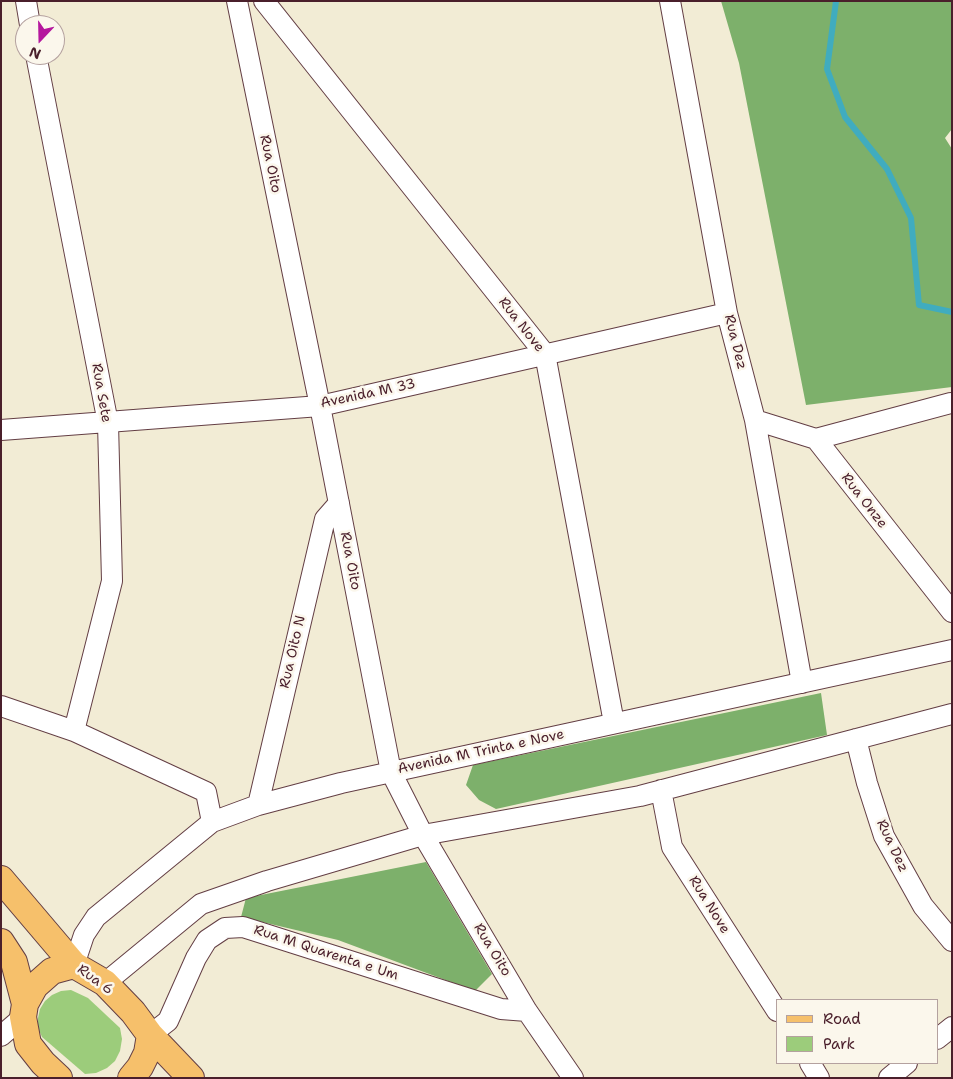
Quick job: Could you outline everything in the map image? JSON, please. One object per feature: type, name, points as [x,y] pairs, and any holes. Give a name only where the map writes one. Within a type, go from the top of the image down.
[{"type":"main road","name":"Rua 6","points":[[1,879],[74,965],[104,983],[133,1012],[150,1035],[191,1078]]},
{"type":"main road","points":[[1,942],[14,962],[24,1011],[28,1044],[43,1063],[59,1078]]},
{"type":"main road","points":[[24,1011],[35,986],[52,970],[74,965]]},
{"type":"main road","points":[[131,1078],[140,1067],[147,1053],[150,1035]]},
{"type":"street","points":[[26,1],[28,15]]},
{"type":"street","name":"Rua Oito","points":[[237,1],[320,406],[391,772],[423,835],[527,1011],[572,1078]]},
{"type":"street","name":"Rua Nove","points":[[264,1],[545,354],[614,723]]},
{"type":"street","name":"Rua Dez","points":[[670,1],[727,313],[755,420],[802,682]]},
{"type":"street","name":"Rua Sete","points":[[38,65],[108,423],[112,580],[74,731]]},
{"type":"street","name":"Avenida M 33","points":[[1,430],[320,406],[727,313]]},
{"type":"street","points":[[755,420],[816,439],[951,403]]},
{"type":"street","name":"Rua Onze","points":[[816,439],[952,612]]},
{"type":"street","name":"Rua Oito N","points":[[258,805],[324,519],[339,503]]},
{"type":"street","name":"Avenida M Trinta e Nove","points":[[74,965],[84,935],[96,917],[212,822],[258,805],[341,783],[952,650]]},
{"type":"street","points":[[1,706],[74,731],[206,792],[212,822]]},
{"type":"street","points":[[104,983],[202,904],[267,881],[423,835],[640,796],[952,714]]},
{"type":"street","name":"Rua Dez","points":[[856,739],[867,783],[884,836],[923,906],[952,941]]},
{"type":"street","name":"Rua Nove","points":[[661,790],[672,847],[776,1009]]},
{"type":"street","name":"Rua M Quarenta e Um","points":[[150,1035],[168,1020],[196,958],[207,940],[224,928],[243,927],[501,1009],[527,1011]]},
{"type":"street","points":[[1,1036],[24,1011]]},
{"type":"street","points":[[938,1038],[952,1027]]},
{"type":"street","points":[[811,1064],[819,1078]]},
{"type":"street","points":[[889,1078],[906,1064]]},
{"type":"green space","points":[[721,1],[952,1],[952,129],[945,138],[952,149],[952,387],[806,405],[739,63]]},
{"type":"green space","points":[[821,693],[827,735],[496,809],[479,800],[466,785],[473,765]]},
{"type":"green space","points":[[426,862],[492,974],[475,991],[338,940],[241,917],[246,898]]},
{"type":"green space","points":[[71,990],[88,998],[120,1028],[122,1039],[120,1051],[115,1061],[107,1068],[96,1073],[85,1074],[42,1037],[38,1028],[40,1009],[45,1001],[61,991]]},
{"type":"waterway","points":[[836,1],[827,69],[845,117],[887,169],[911,218],[919,305],[952,312]]}]
